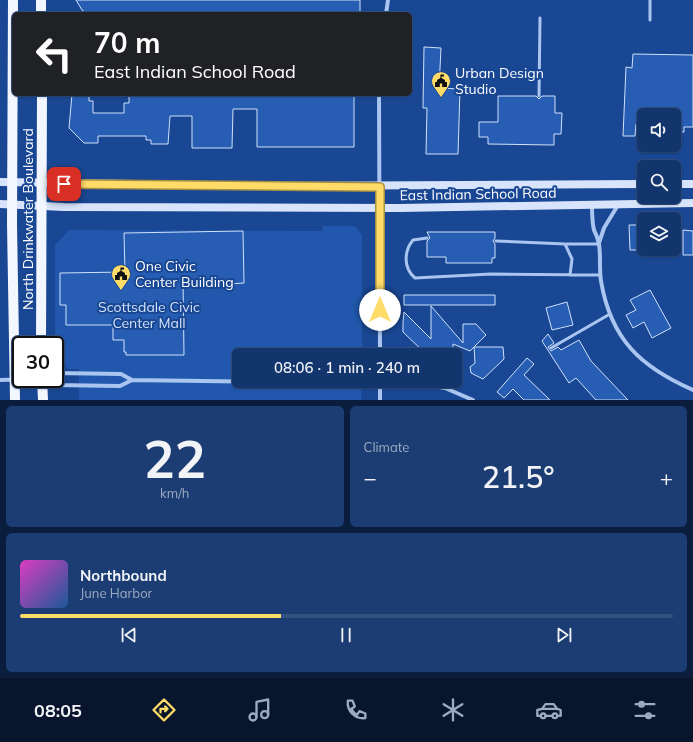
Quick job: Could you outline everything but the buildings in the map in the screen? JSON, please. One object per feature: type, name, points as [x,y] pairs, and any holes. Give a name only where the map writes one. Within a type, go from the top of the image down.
[{"type":"main road","name":"North Drinkwater Boulevard","points":[[13,0],[13,12]]},
{"type":"main road","points":[[41,0],[42,12]]},
{"type":"main road","name":"North Drinkwater Boulevard","points":[[13,96],[14,336]]},
{"type":"main road","name":"North Drinkwater Boulevard","points":[[41,336],[43,206],[42,96]]},
{"type":"main road","name":"East Indian School Road","points":[[0,182],[380,187],[637,184]]},
{"type":"main road","points":[[681,184],[693,184]]},
{"type":"main road","name":"East Indian School Road","points":[[0,204],[43,206],[379,208],[693,203]]},
{"type":"main road","name":"North Drinkwater Boulevard","points":[[14,388],[15,400]]},
{"type":"main road","points":[[42,388],[43,400]]},
{"type":"street","points":[[386,12],[388,0]]},
{"type":"street","points":[[380,96],[380,348]]},
{"type":"street","points":[[599,244],[604,228],[618,204]]},
{"type":"street","points":[[592,205],[594,228],[599,244],[600,275],[610,314],[620,334],[632,351],[650,368],[665,378],[693,390]]},
{"type":"street","points":[[64,373],[121,374],[132,380]]},
{"type":"street","points":[[0,380],[12,380]]},
{"type":"street","points":[[64,385],[120,386],[132,380],[232,381]]},
{"type":"street","points":[[380,388],[380,400]]},
{"type":"street","points":[[445,388],[473,400]]},
{"type":"lane","points":[[650,0],[650,20]]},
{"type":"lane","points":[[539,96],[540,18]]},
{"type":"lane","points":[[427,238],[413,240],[406,251],[407,263],[411,275],[415,278],[491,274],[600,275]]},
{"type":"lane","points":[[496,241],[599,244]]},
{"type":"lane","points":[[565,244],[572,259],[570,275]]},
{"type":"lane","points":[[551,348],[610,314]]},
{"type":"green space","name":"Scottsdale Civic Center Mall","points":[[323,226],[355,226],[362,235],[362,348],[232,348],[232,388],[362,388],[361,400],[79,400],[79,369],[68,369],[64,365],[64,336],[55,336],[55,245],[69,230],[323,231]]},
{"type":"place","name":"Urban Design Studio","points":[[441,98]]},
{"type":"place","name":"One Civic Center Building","points":[[121,291]]},
{"type":"route","points":[[64,184],[380,187],[380,310]]}]
